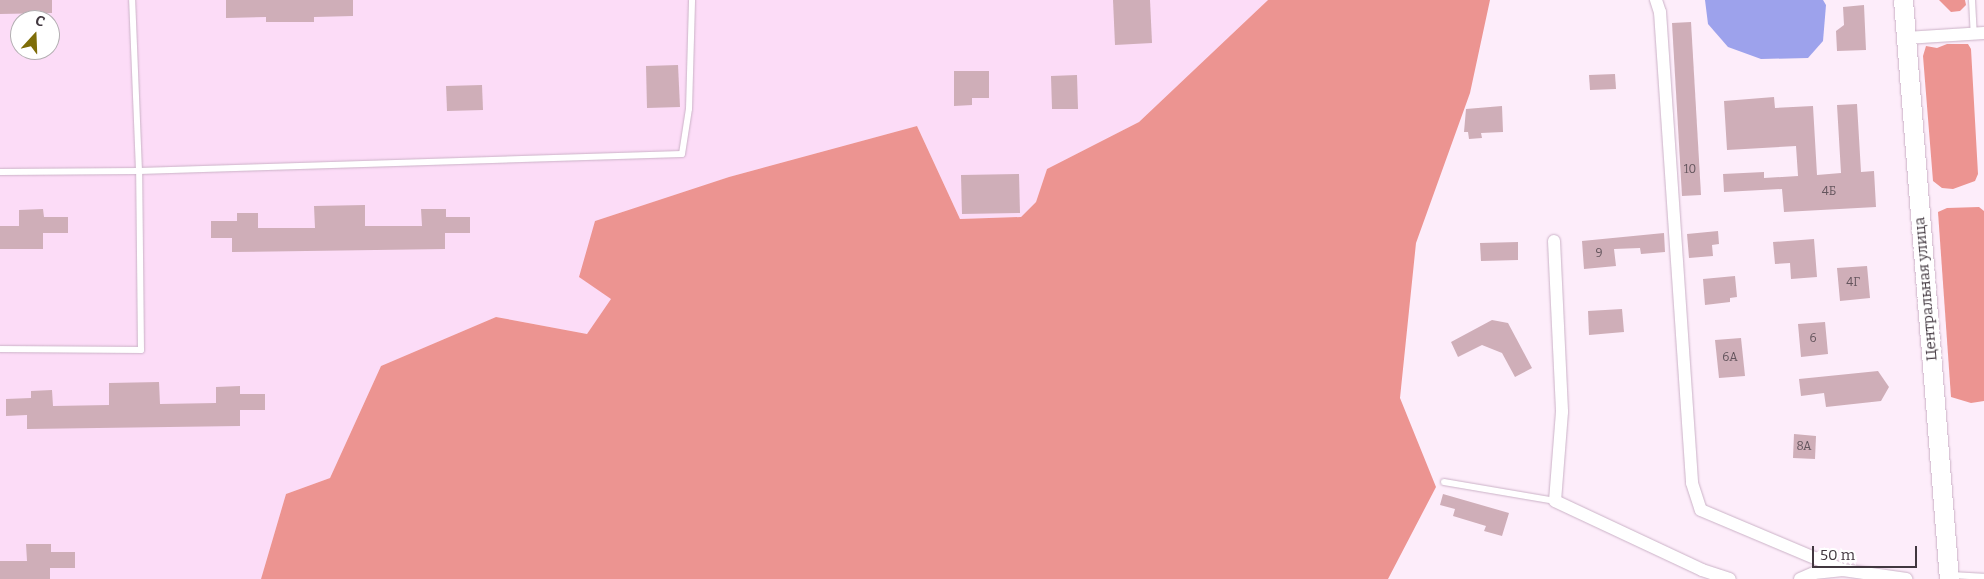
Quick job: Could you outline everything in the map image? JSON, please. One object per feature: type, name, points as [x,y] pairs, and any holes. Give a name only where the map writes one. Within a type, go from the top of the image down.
[{"type":"main road","name":"Центральная улица","points":[[1903,0],[1949,577]]},
{"type":"street","points":[[1656,0],[1660,12],[1692,483],[1700,510],[1843,570]]},
{"type":"street","points":[[1906,38],[1979,34]]},
{"type":"street","points":[[1554,241],[1562,412],[1555,501],[1701,575],[1730,579]]},
{"type":"street","points":[[1800,579],[1814,573],[1843,570],[1906,579]]},
{"type":"lane","points":[[0,349],[141,350],[139,171],[132,0]]},
{"type":"lane","points":[[0,172],[139,171],[682,154],[689,109],[692,0]]},
{"type":"lane","points":[[1972,0],[1979,34]]},
{"type":"lane","points":[[1444,482],[1555,501]]},
{"type":"lane","points":[[1949,577],[1984,577]]},
{"type":"shaded area","points":[[0,0],[1268,0],[1139,122],[1047,169],[1036,202],[1021,217],[960,219],[917,126],[729,177],[595,221],[612,299],[587,334],[496,317],[381,366],[330,478],[286,494],[261,579],[0,579]]},
{"type":"shaded area","points":[[1268,0],[1490,0],[1470,93],[1416,243],[1400,398],[1436,487],[1388,579],[261,579],[286,494],[330,478],[381,366],[496,317],[587,334],[611,299],[579,277],[595,221],[729,177],[917,126],[960,219],[1021,217],[1036,202],[1047,169],[1139,122]]},
{"type":"shaded area","points":[[1939,0],[1965,0],[1966,5],[1960,11],[1951,12]]},
{"type":"shaded area","points":[[1947,44],[1968,44],[1971,49],[1978,174],[1975,181],[1953,189],[1942,188],[1933,181],[1923,56],[1926,46],[1937,48]]},
{"type":"shaded area","points":[[1979,207],[1984,211],[1984,401],[1971,403],[1951,397],[1938,212],[1947,208]]},
{"type":"water","points":[[1705,0],[1823,0],[1826,5],[1823,41],[1808,58],[1761,59],[1728,47],[1708,24]]},
{"type":"building","points":[[0,0],[52,0],[52,10],[10,10],[10,14],[0,14]]},
{"type":"building","points":[[226,0],[353,0],[353,16],[314,17],[314,22],[266,22],[266,17],[226,18]]},
{"type":"building","points":[[1113,0],[1150,0],[1152,43],[1115,45]]},
{"type":"building","points":[[1864,5],[1866,50],[1837,51],[1836,31],[1844,25],[1843,7]]},
{"type":"building","points":[[1691,22],[1701,195],[1682,196],[1672,23]]},
{"type":"building","points":[[678,65],[680,107],[647,108],[646,66]]},
{"type":"building","points":[[954,71],[989,71],[989,98],[972,98],[972,105],[954,106]]},
{"type":"building","points":[[1615,74],[1616,89],[1590,90],[1589,75]]},
{"type":"building","points":[[1077,75],[1078,109],[1052,109],[1051,76]]},
{"type":"building","points":[[482,85],[483,110],[447,111],[446,86]]},
{"type":"building","points":[[1774,97],[1775,108],[1813,106],[1817,175],[1841,173],[1837,105],[1857,104],[1861,172],[1874,171],[1876,207],[1784,212],[1782,189],[1724,192],[1723,174],[1764,172],[1764,178],[1798,176],[1796,146],[1727,150],[1724,101]]},
{"type":"building","points":[[1502,106],[1503,132],[1481,133],[1482,138],[1469,139],[1468,132],[1464,132],[1466,109]]},
{"type":"building","points":[[1019,174],[1020,213],[962,214],[961,175]]},
{"type":"building","points":[[365,205],[365,226],[422,226],[421,209],[446,209],[446,217],[470,217],[470,233],[445,233],[445,249],[232,252],[232,238],[211,238],[211,221],[237,221],[237,213],[258,213],[258,228],[315,228],[314,206]]},
{"type":"building","points":[[43,209],[44,217],[68,217],[68,233],[43,233],[43,249],[0,249],[0,226],[19,226],[19,210]]},
{"type":"building","points":[[1718,231],[1719,244],[1712,245],[1713,256],[1689,258],[1687,234]]},
{"type":"building","points":[[1664,233],[1665,252],[1641,254],[1640,248],[1614,249],[1616,266],[1584,269],[1582,241]]},
{"type":"building","points":[[1814,239],[1817,277],[1791,279],[1790,263],[1775,264],[1773,242]]},
{"type":"building","points":[[1518,242],[1518,260],[1481,261],[1480,243]]},
{"type":"building","points":[[1867,266],[1870,298],[1840,301],[1837,268]]},
{"type":"building","points":[[1735,276],[1737,297],[1730,298],[1730,302],[1705,305],[1703,279]]},
{"type":"building","points":[[1622,309],[1624,332],[1589,335],[1588,311]]},
{"type":"building","points":[[1492,320],[1508,323],[1532,368],[1515,377],[1502,353],[1482,345],[1458,357],[1451,342]]},
{"type":"building","points":[[1825,322],[1828,354],[1801,357],[1798,324]]},
{"type":"building","points":[[1741,338],[1745,376],[1719,378],[1715,340]]},
{"type":"building","points":[[1878,371],[1889,387],[1881,401],[1826,407],[1824,393],[1801,396],[1799,379]]},
{"type":"building","points":[[159,382],[160,404],[216,403],[216,387],[240,386],[240,394],[265,394],[265,410],[240,410],[240,426],[27,429],[27,415],[6,416],[6,399],[31,398],[31,391],[52,390],[53,406],[109,405],[109,383]]},
{"type":"building","points":[[1794,434],[1816,436],[1815,459],[1793,458]]},
{"type":"building","points":[[1443,494],[1509,513],[1502,536],[1484,531],[1486,526],[1453,516],[1455,509],[1440,505]]},
{"type":"building","points":[[26,544],[51,544],[51,552],[75,552],[75,568],[50,568],[50,579],[0,579],[0,561],[27,561]]}]
